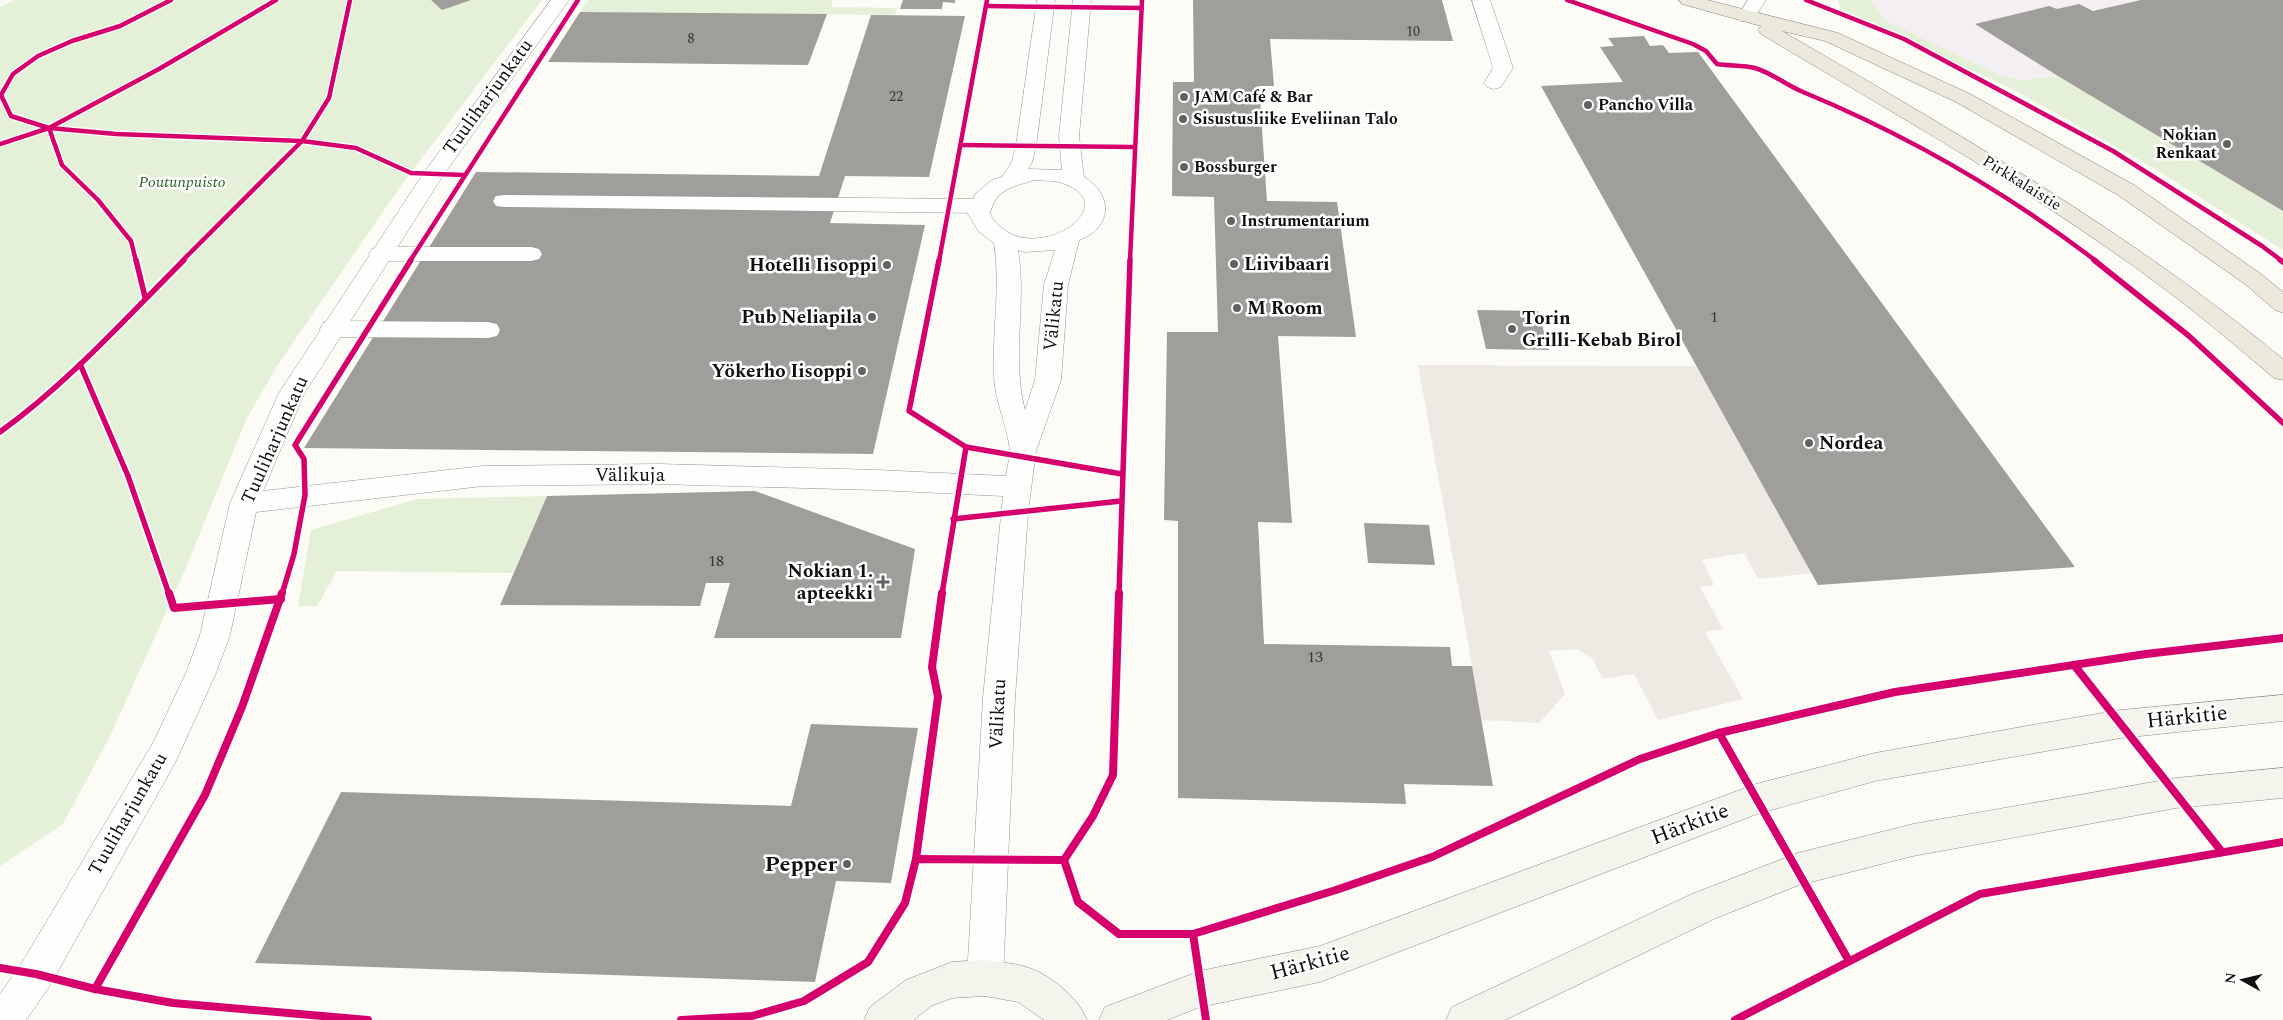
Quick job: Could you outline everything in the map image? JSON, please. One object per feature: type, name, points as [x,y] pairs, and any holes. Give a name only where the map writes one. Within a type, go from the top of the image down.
[{"type":"main road","points":[[1688,0],[1752,9],[1831,37],[1963,98],[2126,190],[2253,279],[2283,305]]},
{"type":"main road","name":"Pirkkalaistie","points":[[1752,9],[2033,188],[2160,273],[2242,336],[2283,372]]},
{"type":"main road","name":"Härkitie","points":[[1118,1020],[1200,989],[1320,964],[1756,799],[1875,768],[2111,725],[2283,708]]},
{"type":"main road","points":[[1465,1020],[1704,906],[1798,869],[1913,840],[2156,797],[2283,783]]},
{"type":"main road","points":[[883,1019],[919,993],[952,980],[985,978],[1025,985],[1056,1006],[1068,1020]]},
{"type":"street","name":"Tuuliharjunkatu","points":[[4,1020],[36,974],[164,753],[201,673],[216,635],[244,503],[292,393],[432,175],[560,0]]},
{"type":"street","points":[[1012,178],[1022,162],[1026,146],[1046,0]]},
{"type":"street","points":[[1074,180],[1069,136],[1082,0]]},
{"type":"street","points":[[1481,0],[1503,68],[1494,83]]},
{"type":"street","points":[[1033,174],[1074,180],[1088,190],[1096,202],[1095,216],[1086,228],[1069,238],[1049,244],[1026,245],[1005,240],[989,231],[979,220],[978,206],[985,195],[996,185],[1012,178],[1033,174]]},
{"type":"street","points":[[504,201],[978,206]]},
{"type":"street","name":"Välikatu","points":[[985,978],[998,698],[1018,487],[1023,451],[1048,380],[1056,285],[1069,238]]},
{"type":"street","name":"Välikatu","points":[[1005,240],[1009,259],[1010,284],[1006,377],[1023,451]]},
{"type":"street","points":[[380,254],[531,254]]},
{"type":"street","points":[[332,329],[488,330]]},
{"type":"street","name":"Välikuja","points":[[244,503],[483,476],[659,474],[876,480],[1018,487]]},
{"type":"shaded area","name":"Nokian Renkaat","points":[[1871,0],[2283,0],[2283,211],[2058,76],[2023,80],[1999,75],[1885,20]]},
{"type":"shaded area","points":[[1418,365],[1696,366],[1812,573],[1758,579],[1744,553],[1702,560],[1714,585],[1700,587],[1723,629],[1705,632],[1743,699],[1658,720],[1634,674],[1603,679],[1592,658],[1577,649],[1549,651],[1565,694],[1539,723],[1482,720]]},
{"type":"green space","name":"Poutunpuisto","points":[[15,0],[542,0],[402,184],[277,366],[246,420],[182,577],[110,736],[63,824],[0,866],[0,7]]},
{"type":"green space","points":[[588,0],[833,0],[831,7],[897,8],[895,15],[580,12]]},
{"type":"green space","points":[[1838,0],[1871,0],[1885,20],[1999,75],[2023,80],[2058,76],[2283,211],[2283,250],[2157,170],[2014,90],[1841,9]]},
{"type":"green space","points":[[547,496],[514,573],[337,571],[317,606],[298,606],[311,530],[417,499]]},
{"type":"building","points":[[431,0],[471,0],[442,10]]},
{"type":"building","points":[[903,0],[955,0],[955,3],[943,2],[942,9],[900,9]]},
{"type":"building","points":[[1193,0],[1442,0],[1453,41],[1270,39],[1274,86],[1259,86],[1267,201],[1337,202],[1356,337],[1278,336],[1292,523],[1258,522],[1264,644],[1450,647],[1452,666],[1472,666],[1493,786],[1404,784],[1406,804],[1178,798],[1178,521],[1164,520],[1167,332],[1218,332],[1214,197],[1172,196],[1173,82],[1194,82]]},
{"type":"building","name":"Nokian Renkaat","points":[[2141,0],[2283,0],[2283,211],[1975,24],[2049,6],[2057,9],[2079,4],[2093,11]]},
{"type":"building","points":[[580,12],[827,14],[808,65],[548,62]]},
{"type":"building","points":[[871,15],[965,16],[929,177],[845,176],[830,223],[925,225],[873,454],[304,448],[476,172],[819,176]]},
{"type":"building","points":[[1644,36],[1650,46],[1663,45],[1669,53],[1698,52],[2075,567],[1818,585],[1541,86],[1623,82],[1600,47],[1614,46],[1608,38]]},
{"type":"building","points":[[1477,310],[1538,311],[1549,350],[1486,349]]},
{"type":"building","points":[[755,491],[915,549],[901,638],[714,638],[730,583],[706,583],[700,606],[500,605],[547,496]]},
{"type":"building","points":[[1364,523],[1429,525],[1435,565],[1368,563]]},
{"type":"building","points":[[811,724],[918,728],[891,883],[836,881],[815,982],[255,963],[341,792],[791,806]]},
{"type":"cycle path","points":[[171,0],[120,26],[72,41],[38,56],[13,74],[1,95],[11,116],[49,128],[116,134],[302,141],[356,148],[411,173],[464,175]]},
{"type":"cycle path","points":[[0,144],[49,128],[159,69],[276,0]]},
{"type":"cycle path","points":[[0,432],[21,417],[80,364],[302,141],[329,98],[350,0]]},
{"type":"cycle path","points":[[95,989],[205,795],[242,707],[266,637],[275,617],[294,554],[305,495],[304,459],[295,445],[461,179],[578,0]]},
{"type":"cycle path","points":[[916,859],[938,697],[932,667],[953,519],[966,447],[909,411],[950,205],[987,0]]},
{"type":"cycle path","points":[[1064,860],[1093,816],[1113,775],[1133,184],[1142,0]]},
{"type":"cycle path","points":[[1567,0],[1693,44],[1706,51],[1717,64],[1748,67],[1764,71],[1795,89],[1871,121],[1982,183],[2089,255],[2140,295],[2189,336],[2283,423]]},
{"type":"cycle path","points":[[1806,0],[1904,39],[2113,151],[2262,246],[2283,262]]},
{"type":"cycle path","points":[[986,6],[1142,8]]},
{"type":"cycle path","points":[[49,128],[62,165],[98,200],[131,241],[145,297]]},
{"type":"cycle path","points":[[961,145],[1134,147]]},
{"type":"cycle path","points":[[80,364],[128,476],[174,608],[281,599]]},
{"type":"cycle path","points":[[966,447],[1122,474]]},
{"type":"cycle path","points":[[953,519],[1121,501]]},
{"type":"cycle path","points":[[681,1020],[752,1016],[804,1001],[868,962],[905,903],[916,859],[1064,860],[1078,902],[1119,934],[1193,934],[1336,890],[1432,857],[1640,759],[1719,733],[1895,692],[2146,654],[2185,651],[2283,638]]},
{"type":"cycle path","points":[[2074,665],[2222,852]]},
{"type":"cycle path","points":[[1719,733],[1849,961]]},
{"type":"cycle path","points":[[1735,1020],[1980,894],[2283,842]]},
{"type":"cycle path","points":[[1193,934],[1206,1020]]},
{"type":"cycle path","points":[[0,968],[36,974],[95,989],[173,1003],[368,1020]]},
{"type":"place","name":"JAM Café & Bar","points":[[1184,97]]},
{"type":"place","name":"Pancho Villa","points":[[1588,105]]},
{"type":"place","name":"Sisustusliike Eveliinan Talo","points":[[1183,119]]},
{"type":"place","name":"Nokian Renkaat","points":[[2227,144]]},
{"type":"place","name":"Bossburger","points":[[1184,167]]},
{"type":"place","name":"Instrumentarium","points":[[1231,221]]},
{"type":"place","name":"Liivibaari","points":[[1234,264]]},
{"type":"place","name":"Hotelli Iisoppi","points":[[887,265]]},
{"type":"place","name":"M Room","points":[[1237,308]]},
{"type":"place","name":"Pub Neliapila","points":[[872,317]]},
{"type":"place","name":"Torin Grilli-Kebab Birol","points":[[1512,329]]},
{"type":"place","name":"Yökerho Iisoppi","points":[[862,371]]},
{"type":"place","name":"Nordea","points":[[1809,443]]},
{"type":"place","name":"Nokian 1. apteekki","points":[[883,582]]},
{"type":"place","name":"Pepper","points":[[847,864]]}]
